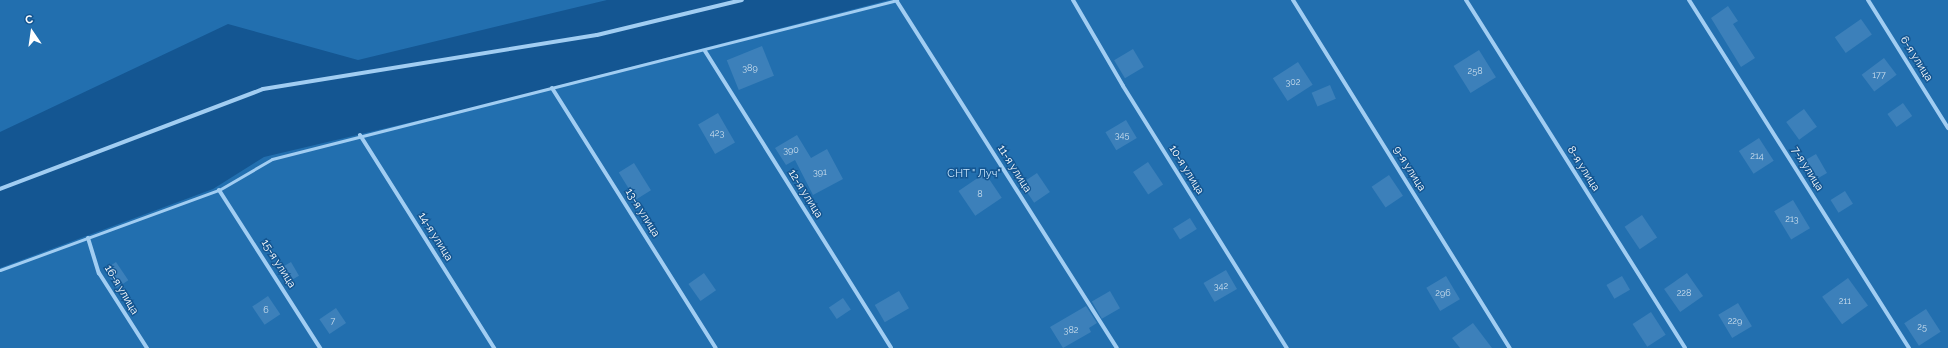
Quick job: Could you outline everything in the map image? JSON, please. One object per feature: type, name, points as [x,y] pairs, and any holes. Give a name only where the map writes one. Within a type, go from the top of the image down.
[{"type":"street","points":[[0,189],[263,89],[597,35],[742,0]]},
{"type":"street","name":"11-я улица","points":[[897,0],[1117,348]]},
{"type":"street","name":"10-я улица","points":[[1073,0],[1123,86],[1287,348]]},
{"type":"street","name":"9-я улица","points":[[1293,0],[1510,348]]},
{"type":"street","name":"8-я улица","points":[[1466,0],[1685,348]]},
{"type":"street","name":"7-я улица","points":[[1689,0],[1908,348]]},
{"type":"street","name":"6-я улица","points":[[1868,0],[1948,128]]},
{"type":"street","name":"12-я улица","points":[[705,50],[891,348]]},
{"type":"street","name":"13-я улица","points":[[552,88],[716,348]]},
{"type":"street","name":"14-я улица","points":[[360,135],[494,348]]},
{"type":"street","name":"15-я улица","points":[[219,190],[320,348]]},
{"type":"street","name":"16-я улица","points":[[88,238],[99,273],[147,348]]},
{"type":"lane","points":[[0,270],[219,190],[272,159],[360,135],[705,50],[897,0]]},
{"type":"green space","points":[[0,0],[607,0],[358,60],[228,24],[0,132]]},
{"type":"green space","name":"СНТ \" Луч\"","points":[[889,0],[1948,0],[1948,348],[0,348],[0,268],[213,189],[264,157],[488,104]]},
{"type":"building","points":[[1728,6],[1738,21],[1733,24],[1755,58],[1741,67],[1711,18]]},
{"type":"building","points":[[1861,19],[1872,35],[1846,53],[1835,37]]},
{"type":"building","points":[[762,46],[774,76],[739,90],[727,60]]},
{"type":"building","points":[[1133,49],[1144,67],[1125,78],[1114,60]]},
{"type":"building","points":[[1479,50],[1496,77],[1471,93],[1454,66]]},
{"type":"building","points":[[1884,58],[1897,75],[1874,92],[1862,75]]},
{"type":"building","points":[[1298,62],[1313,85],[1288,101],[1273,78]]},
{"type":"building","points":[[1330,85],[1336,99],[1317,107],[1312,93]]},
{"type":"building","points":[[1903,103],[1912,116],[1897,127],[1887,114]]},
{"type":"building","points":[[1804,109],[1817,127],[1799,140],[1786,122]]},
{"type":"building","points":[[718,113],[735,142],[715,154],[698,124]]},
{"type":"building","points":[[1126,120],[1137,138],[1116,150],[1105,132]]},
{"type":"building","points":[[797,135],[811,158],[827,149],[843,179],[813,195],[795,160],[786,165],[775,148]]},
{"type":"building","points":[[1759,138],[1774,161],[1754,174],[1739,151]]},
{"type":"building","points":[[1816,154],[1827,173],[1813,181],[1802,162]]},
{"type":"building","points":[[1148,162],[1163,184],[1148,194],[1133,172]]},
{"type":"building","points":[[634,163],[651,190],[636,200],[619,173]]},
{"type":"building","points":[[985,173],[1002,198],[975,216],[958,191]]},
{"type":"building","points":[[1037,173],[1050,192],[1034,203],[1021,184]]},
{"type":"building","points":[[1389,175],[1403,196],[1386,207],[1372,187]]},
{"type":"building","points":[[1845,191],[1853,204],[1839,213],[1831,200]]},
{"type":"building","points":[[1793,200],[1810,228],[1791,240],[1774,211]]},
{"type":"building","points":[[1642,215],[1657,237],[1640,249],[1625,227]]},
{"type":"building","points":[[1190,218],[1197,229],[1180,240],[1173,229]]},
{"type":"building","points":[[116,262],[128,280],[117,288],[104,270]]},
{"type":"building","points":[[291,262],[299,276],[286,283],[278,270]]},
{"type":"building","points":[[1226,270],[1237,289],[1214,302],[1203,283]]},
{"type":"building","points":[[704,273],[716,290],[700,301],[688,284]]},
{"type":"building","points":[[1687,273],[1703,296],[1680,312],[1664,289]]},
{"type":"building","points":[[1446,276],[1460,299],[1440,311],[1426,288]]},
{"type":"building","points":[[1622,276],[1630,290],[1614,299],[1606,285]]},
{"type":"building","points":[[1848,278],[1868,306],[1842,324],[1822,297]]},
{"type":"building","points":[[899,291],[909,308],[885,322],[875,305]]},
{"type":"building","points":[[1110,291],[1120,308],[1102,319],[1092,302]]},
{"type":"building","points":[[268,296],[280,314],[265,325],[252,307]]},
{"type":"building","points":[[843,298],[851,310],[837,319],[829,308]]},
{"type":"building","points":[[1738,303],[1752,326],[1732,338],[1718,315]]},
{"type":"building","points":[[1086,306],[1097,323],[1089,328],[1091,332],[1063,348],[1050,327]]},
{"type":"building","points":[[336,308],[346,323],[329,334],[319,319]]},
{"type":"building","points":[[1926,309],[1941,332],[1919,346],[1904,323]]},
{"type":"building","points":[[1651,312],[1666,335],[1647,347],[1633,324]]},
{"type":"building","points":[[1473,323],[1492,348],[1460,348],[1452,338]]}]
